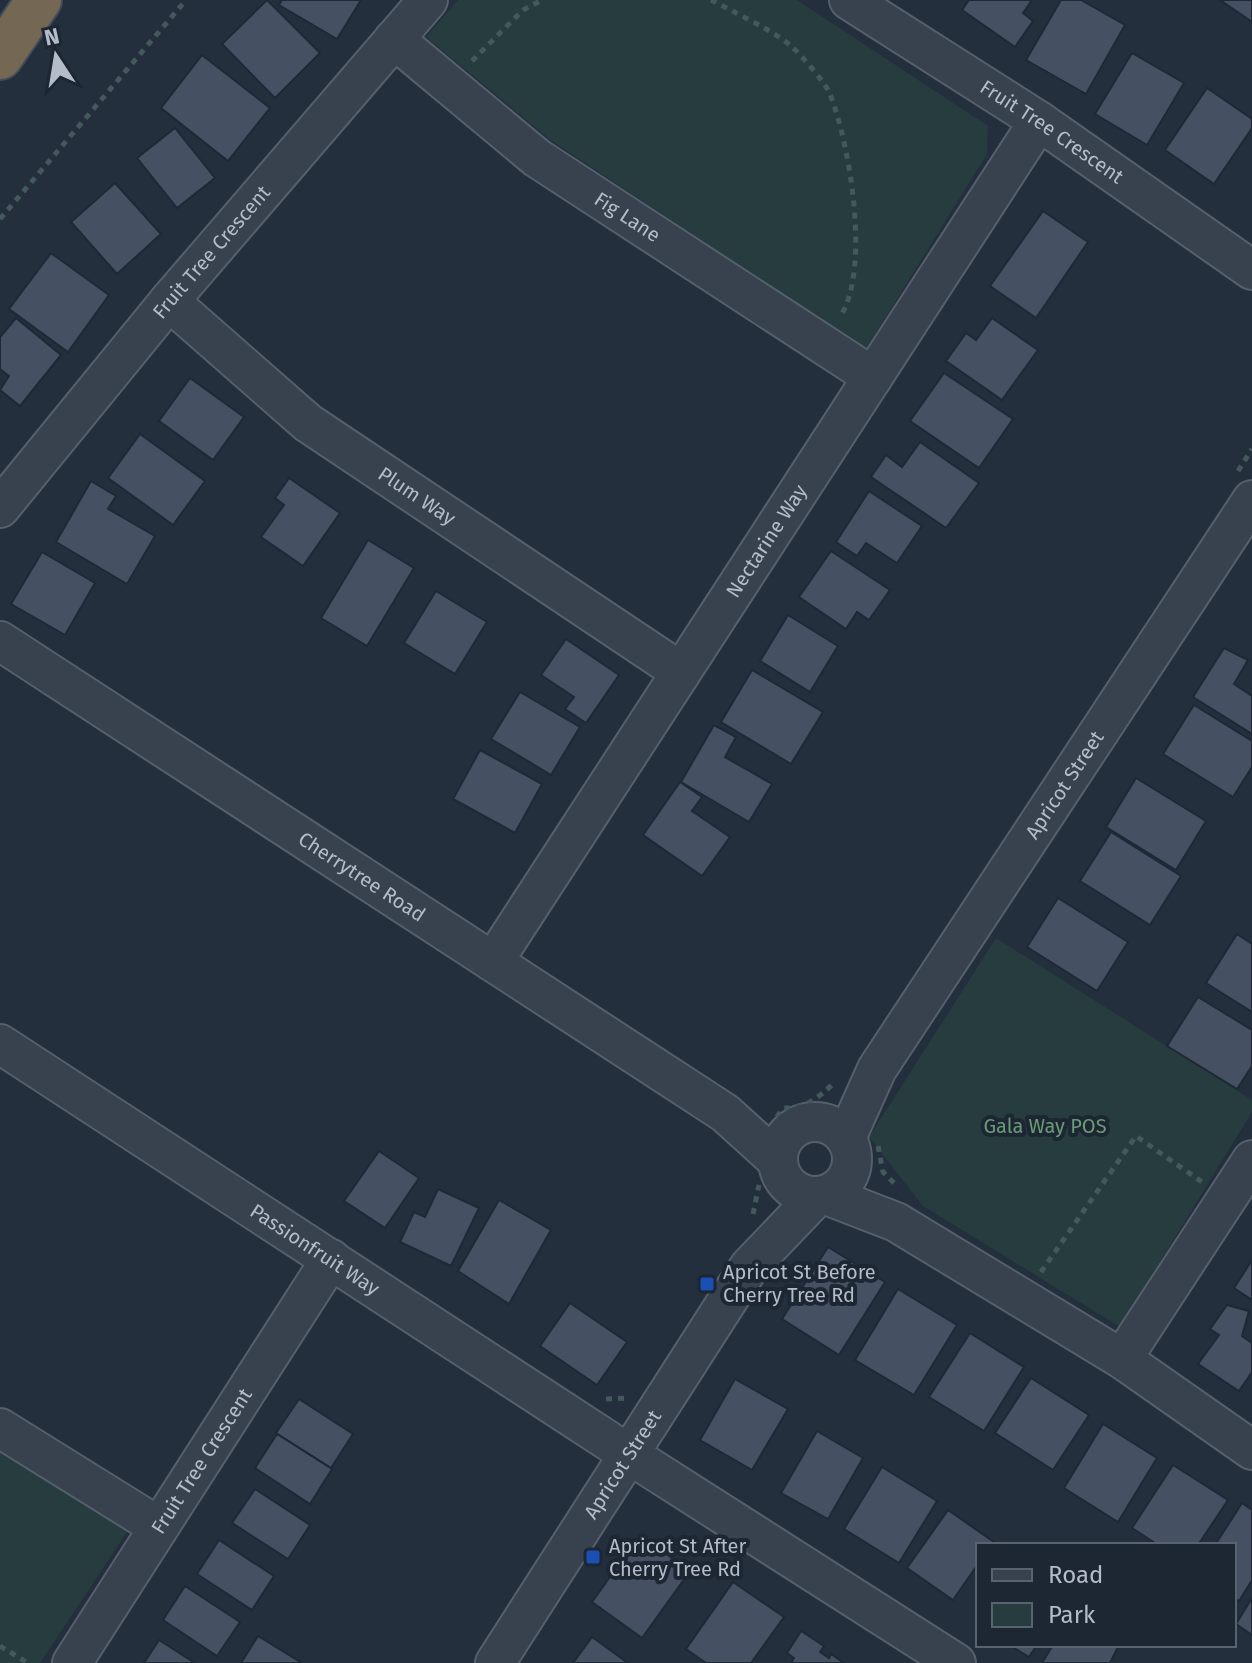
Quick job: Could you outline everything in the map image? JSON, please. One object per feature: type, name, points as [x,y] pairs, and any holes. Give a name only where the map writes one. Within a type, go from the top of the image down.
[{"type":"highway","points":[[0,43],[37,0]]},
{"type":"highway","points":[[0,57],[37,0]]},
{"type":"street","name":"Fruit Tree Crescent","points":[[0,508],[169,301],[428,0]]},
{"type":"street","name":"Fruit Tree Crescent","points":[[849,0],[1039,121],[1252,270]]},
{"type":"street","name":"Fig Lane","points":[[394,39],[537,158],[873,377]]},
{"type":"street","name":"Nectarine Way","points":[[493,962],[1039,121]]},
{"type":"street","name":"Plum Way","points":[[169,301],[308,423],[681,672]]},
{"type":"street","name":"Apricot Street","points":[[495,1663],[749,1267],[807,1163],[877,1069],[1252,500]]},
{"type":"street","name":"Cherrytree Road","points":[[0,641],[725,1113],[896,1222],[1122,1359],[1252,1450]]},
{"type":"street","name":"Passionfruit Way","points":[[0,1044],[630,1455],[905,1649],[956,1663]]},
{"type":"street","points":[[1122,1359],[1252,1160]]},
{"type":"street","name":"Fruit Tree Crescent","points":[[72,1663],[331,1259]]},
{"type":"street","points":[[0,1428],[159,1527]]},
{"type":"path","points":[[0,219],[186,0]]},
{"type":"path","points":[[449,85],[523,10],[542,0]]},
{"type":"path","points":[[711,0],[790,44],[829,92],[851,170],[856,244],[849,304],[822,344]]},
{"type":"path","points":[[1033,1282],[1136,1136],[1226,1199]]},
{"type":"path","points":[[750,1227],[807,1163]]},
{"type":"path","points":[[0,1646],[28,1663]]},
{"type":"green space","points":[[458,0],[797,0],[988,126],[987,154],[866,349],[552,141],[426,37]]},
{"type":"green space","name":"Gala Way POS","points":[[996,938],[1252,1100],[1252,1112],[1120,1327],[923,1206],[869,1137]]},
{"type":"green space","points":[[0,1452],[131,1526],[40,1663],[0,1663]]},
{"type":"building","points":[[267,0],[320,53],[275,98],[222,44]]},
{"type":"building","points":[[282,0],[361,0],[337,39],[279,5]]},
{"type":"building","points":[[969,0],[1032,0],[1023,13],[1033,21],[1015,47],[962,10]]},
{"type":"building","points":[[1061,0],[1081,0],[1125,25],[1086,94],[1026,60]]},
{"type":"building","points":[[1220,0],[1252,0],[1252,22]]},
{"type":"building","points":[[1132,53],[1184,83],[1147,145],[1095,114]]},
{"type":"building","points":[[202,55],[270,108],[228,161],[161,108]]},
{"type":"building","points":[[1207,88],[1252,119],[1252,128],[1214,184],[1165,150]]},
{"type":"building","points":[[175,128],[215,178],[177,208],[137,158]]},
{"type":"building","points":[[115,183],[161,234],[117,274],[71,222]]},
{"type":"building","points":[[1043,211],[1088,242],[1036,318],[990,286]]},
{"type":"building","points":[[51,253],[109,295],[68,352],[9,309]]},
{"type":"building","points":[[16,318],[61,355],[20,406],[0,390],[9,376],[0,369],[0,337]]},
{"type":"building","points":[[992,318],[1038,350],[1002,400],[946,361],[966,333],[976,340]]},
{"type":"building","points":[[944,373],[1013,419],[979,468],[910,421]]},
{"type":"building","points":[[190,378],[244,417],[213,460],[159,421]]},
{"type":"building","points":[[140,434],[205,481],[173,525],[108,478]]},
{"type":"building","points":[[920,442],[979,483],[946,528],[871,477],[886,455],[902,467]]},
{"type":"building","points":[[289,478],[340,513],[303,566],[261,537],[284,505],[275,498]]},
{"type":"building","points":[[91,481],[116,496],[108,509],[155,536],[127,584],[56,542]]},
{"type":"building","points":[[869,491],[922,526],[897,563],[866,543],[857,556],[836,542]]},
{"type":"building","points":[[368,540],[414,568],[367,646],[321,618]]},
{"type":"building","points":[[831,551],[890,590],[869,620],[857,612],[846,629],[799,597]]},
{"type":"building","points":[[42,552],[95,583],[65,635],[11,604]]},
{"type":"building","points":[[436,591],[487,622],[455,674],[404,643]]},
{"type":"building","points":[[788,615],[838,646],[810,692],[760,661]]},
{"type":"building","points":[[566,639],[619,675],[586,723],[565,709],[574,697],[541,675]]},
{"type":"building","points":[[1224,648],[1248,660],[1234,684],[1252,696],[1252,734],[1193,697]]},
{"type":"building","points":[[752,670],[823,712],[791,764],[721,722]]},
{"type":"building","points":[[520,692],[580,727],[551,775],[491,739]]},
{"type":"building","points":[[1194,705],[1252,741],[1252,767],[1233,797],[1163,754]]},
{"type":"building","points":[[714,725],[736,737],[725,757],[772,784],[749,822],[681,782]]},
{"type":"building","points":[[480,750],[542,784],[515,833],[453,799]]},
{"type":"building","points":[[1136,778],[1206,821],[1176,870],[1106,827]]},
{"type":"building","points":[[680,782],[702,797],[692,811],[730,837],[702,876],[643,835]]},
{"type":"building","points":[[1111,832],[1181,876],[1150,925],[1080,881]]},
{"type":"building","points":[[1058,898],[1128,942],[1097,991],[1027,947]]},
{"type":"building","points":[[1237,934],[1252,944],[1252,1012],[1206,983]]},
{"type":"building","points":[[1198,997],[1252,1030],[1252,1066],[1237,1089],[1167,1046]]},
{"type":"building","points":[[379,1151],[419,1178],[385,1228],[344,1201]]},
{"type":"building","points":[[438,1189],[479,1208],[451,1266],[400,1242],[414,1212],[425,1217]]},
{"type":"building","points":[[499,1200],[551,1230],[509,1304],[458,1271]]},
{"type":"building","points":[[828,1247],[885,1282],[839,1355],[782,1319]]},
{"type":"building","points":[[1252,1260],[1252,1300],[1234,1288]]},
{"type":"building","points":[[898,1289],[957,1325],[914,1395],[855,1360]]},
{"type":"building","points":[[570,1303],[627,1342],[597,1385],[540,1346]]},
{"type":"building","points":[[1227,1305],[1249,1311],[1242,1336],[1252,1343],[1252,1372],[1239,1391],[1198,1364],[1219,1335],[1210,1329]]},
{"type":"building","points":[[970,1333],[1024,1367],[984,1431],[929,1397]]},
{"type":"building","points":[[1031,1378],[1089,1415],[1053,1470],[995,1433]]},
{"type":"building","points":[[735,1379],[788,1409],[752,1470],[700,1440]]},
{"type":"building","points":[[299,1399],[353,1434],[331,1468],[276,1433]]},
{"type":"building","points":[[1103,1424],[1157,1458],[1118,1522],[1064,1488]]},
{"type":"building","points":[[817,1431],[863,1458],[828,1519],[781,1493]]},
{"type":"building","points":[[277,1434],[332,1469],[310,1504],[255,1468]]},
{"type":"building","points":[[1173,1465],[1228,1500],[1199,1543],[1155,1543],[1132,1528]]},
{"type":"building","points":[[882,1467],[937,1501],[899,1563],[844,1529]]},
{"type":"building","points":[[255,1489],[310,1525],[288,1559],[232,1523]]},
{"type":"building","points":[[1242,1503],[1252,1510],[1252,1580],[1239,1601],[1236,1599],[1236,1543],[1216,1543]]},
{"type":"building","points":[[948,1510],[994,1542],[976,1543],[976,1567],[953,1600],[907,1568]]},
{"type":"building","points":[[640,1535],[690,1571],[642,1638],[592,1602]]},
{"type":"building","points":[[219,1540],[274,1576],[252,1610],[197,1574]]},
{"type":"building","points":[[733,1582],[784,1617],[751,1663],[706,1663],[686,1649]]},
{"type":"building","points":[[185,1586],[240,1622],[217,1656],[163,1620]]},
{"type":"building","points":[[1252,1598],[1252,1635],[1236,1624]]},
{"type":"building","points":[[801,1631],[824,1646],[820,1652],[829,1658],[831,1654],[844,1663],[791,1663],[794,1658],[787,1653]]},
{"type":"building","points":[[258,1636],[302,1663],[241,1663]]},
{"type":"building","points":[[592,1637],[628,1663],[573,1663]]},
{"type":"building","points":[[159,1640],[195,1663],[144,1663]]},
{"type":"building","points":[[1012,1647],[1036,1647],[1029,1657]]},
{"type":"building","points":[[1052,1647],[1118,1647],[1110,1663],[1042,1663]]},
{"type":"place","name":"Apricot St Before Cherry Tree Rd","points":[[707,1284]]},
{"type":"place","name":"Apricot St After Cherry Tree Rd","points":[[593,1557]]}]
